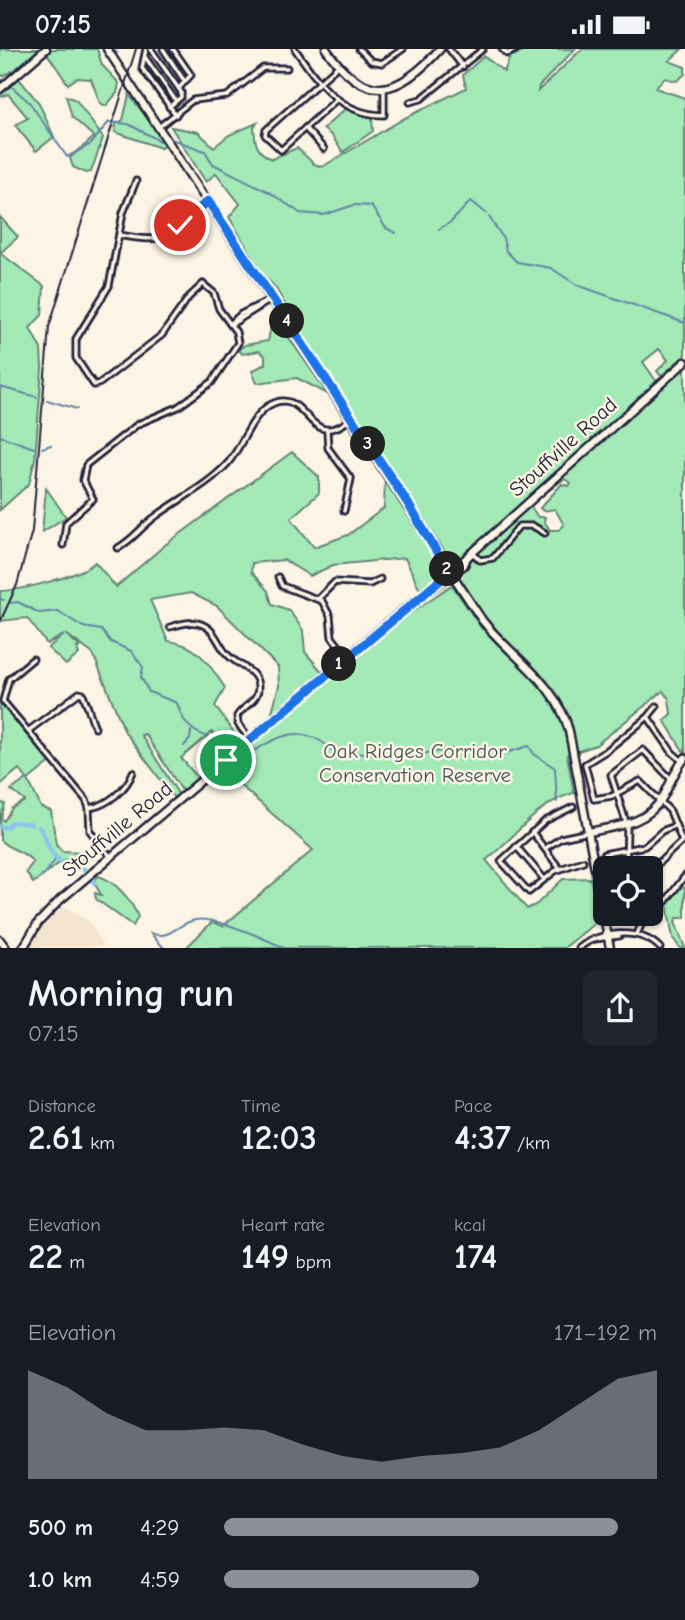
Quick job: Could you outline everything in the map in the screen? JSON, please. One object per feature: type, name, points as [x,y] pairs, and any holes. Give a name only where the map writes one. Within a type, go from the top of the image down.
[{"type":"main road","points":[[0,89],[46,49]]},
{"type":"main road","points":[[107,49],[490,631],[550,694],[561,710],[569,731],[610,948]]},
{"type":"main road","points":[[326,49],[358,84],[384,89],[404,82],[445,49]]},
{"type":"main road","name":"Stouffville Road","points":[[23,948],[44,915],[347,656],[451,573],[575,458],[685,362]]},
{"type":"main road","points":[[589,832],[627,825],[643,818],[660,801],[684,759]]},
{"type":"main road","points":[[0,940],[5,948]]},
{"type":"street","points":[[169,107],[181,95],[149,49],[144,55],[142,68],[169,107],[176,115]]},
{"type":"street","points":[[163,49],[185,82]]},
{"type":"street","points":[[173,49],[191,75],[178,89]]},
{"type":"street","points":[[295,49],[319,83],[336,100],[359,112],[383,116],[384,89]]},
{"type":"street","points":[[362,50],[371,61],[382,63],[403,49]]},
{"type":"street","points":[[445,49],[463,67]]},
{"type":"street","points":[[410,102],[422,99],[483,49]]},
{"type":"street","points":[[502,49],[507,54],[517,49]]},
{"type":"street","points":[[144,55],[176,101]]},
{"type":"street","points":[[336,100],[281,150],[264,134],[339,65]]},
{"type":"street","points":[[160,126],[193,100],[227,96],[263,68],[287,68]]},
{"type":"street","points":[[305,128],[324,149]]},
{"type":"street","points":[[63,545],[66,523],[93,499],[83,480],[86,465],[138,424],[177,407],[212,382],[239,343],[236,332],[219,309],[214,293],[201,285],[162,335],[132,357],[119,371],[94,385],[76,358],[76,339],[109,286],[123,213],[136,181]]},
{"type":"street","points":[[119,235],[151,241],[163,239],[208,201]]},
{"type":"street","points":[[230,324],[272,299]]},
{"type":"street","points":[[118,548],[138,535],[154,517],[220,471],[267,407],[280,402],[292,404],[301,408],[320,429],[327,431],[336,430],[351,419]]},
{"type":"street","points":[[327,431],[328,447],[351,479],[344,511]]},
{"type":"street","points":[[473,553],[480,560],[493,558],[519,526],[533,526],[545,533]]},
{"type":"street","points":[[278,577],[282,586],[318,598],[328,611],[334,641],[347,656]]},
{"type":"street","points":[[318,598],[335,582],[365,585],[380,579]]},
{"type":"street","points":[[170,627],[194,622],[206,627],[216,635],[227,655],[255,675],[258,683],[257,694],[237,716],[238,724],[250,740]]},
{"type":"street","points":[[33,659],[12,677],[2,697],[7,707],[89,808],[90,831],[111,858]]},
{"type":"street","points":[[28,731],[79,693],[83,694],[95,728]]},
{"type":"street","points":[[657,706],[648,717],[606,751],[586,762],[592,797],[607,798],[640,781],[670,811],[674,826],[682,839],[681,844],[663,860]]},
{"type":"street","points":[[648,717],[672,752],[684,759]]},
{"type":"street","points":[[627,856],[627,825],[611,775],[642,750],[671,780]]},
{"type":"street","points":[[89,808],[106,802],[129,782],[133,772]]},
{"type":"street","points":[[573,807],[551,816],[502,859],[529,892],[560,869],[583,862]]},
{"type":"street","points":[[604,856],[645,846],[662,831],[674,826]]},
{"type":"street","points":[[532,832],[560,869]]},
{"type":"street","points":[[546,848],[561,838],[589,832]]},
{"type":"street","points":[[516,846],[545,880]]},
{"type":"street","points":[[663,904],[685,876]]},
{"type":"street","points":[[637,934],[641,926]]},
{"type":"street","points":[[579,948],[594,939],[637,934],[660,948]]},
{"type":"shaded area","points":[[65,907],[89,922],[104,946],[28,948],[47,918]]},
{"type":"green space","points":[[0,49],[40,49],[18,68],[3,76],[0,75]]},
{"type":"green space","points":[[50,49],[97,49],[102,65],[119,83],[117,93],[106,106],[100,103],[91,79],[77,78],[68,84],[46,52]]},
{"type":"green space","points":[[530,49],[575,49],[539,86],[538,91],[582,49],[682,49],[669,61],[685,67],[685,74],[677,81],[664,78],[655,88],[685,98],[685,355],[661,376],[657,371],[668,360],[659,349],[643,362],[657,382],[453,564],[283,309],[286,306],[275,287],[263,275],[229,217],[240,204],[216,173],[206,182],[171,127],[198,132],[214,147],[229,135],[257,123],[254,127],[256,143],[267,156],[272,159],[297,148],[314,164],[322,167],[405,118],[466,88],[463,75],[484,56],[504,72],[510,57]]},
{"type":"green space","points":[[15,74],[39,103],[54,137],[36,151],[15,125],[28,118],[8,94],[0,97],[0,82]]},
{"type":"green space","points":[[129,95],[167,143],[161,148],[115,132],[116,124],[123,120]]},
{"type":"green space","points":[[66,96],[76,100],[103,138],[91,172],[86,173],[73,167],[70,158],[94,137],[72,117]]},
{"type":"green space","points":[[345,109],[372,118],[373,131],[343,152],[323,129]]},
{"type":"green space","points":[[0,217],[18,237],[0,253]]},
{"type":"green space","points":[[0,253],[44,286],[42,315],[30,328],[41,349],[42,368],[35,459],[29,484],[0,510]]},
{"type":"green space","points":[[277,321],[328,394],[297,378],[257,383],[252,371],[265,364],[265,356],[259,351],[242,354],[239,349],[245,345],[268,341],[271,326]]},
{"type":"green space","name":"Oak Ridges Corridor Conservation Reserve","points":[[685,368],[685,754],[664,720],[671,714],[669,699],[663,691],[596,745],[567,755],[574,793],[561,797],[538,812],[486,860],[527,909],[537,904],[563,879],[590,878],[593,890],[593,925],[564,948],[186,948],[212,922],[223,926],[313,850],[222,769],[404,617],[452,585],[482,629],[489,624],[459,576],[460,571],[529,504],[538,517],[545,517],[544,521],[550,530],[559,530],[564,525],[555,509],[543,511],[540,508],[562,484],[569,486],[571,483],[564,479],[548,491],[547,488]]},
{"type":"green space","points":[[292,452],[319,477],[319,493],[291,518],[314,547],[348,535],[384,508],[385,478],[439,565],[440,576],[421,592],[405,558],[333,565],[310,576],[284,560],[252,563],[251,572],[268,591],[272,604],[289,610],[303,630],[305,652],[324,674],[270,719],[279,686],[278,667],[217,606],[191,593],[150,600],[168,641],[195,651],[225,688],[215,706],[242,744],[230,753],[212,732],[181,758],[199,779],[183,792],[145,734],[141,735],[179,795],[174,798],[125,732],[93,654],[66,634],[80,647],[77,648],[79,654],[66,665],[48,648],[64,635],[47,644],[27,618],[0,621],[0,591],[50,581],[78,572],[95,562],[116,587],[165,545]]},
{"type":"green space","points":[[46,488],[66,517],[42,532]]},
{"type":"green space","points":[[0,700],[5,702],[53,760],[28,780],[41,807],[51,811],[56,844],[62,851],[82,852],[84,864],[69,859],[62,861],[33,883],[26,872],[33,862],[0,840],[0,802],[5,804],[1,818],[4,821],[12,808],[25,801],[11,790],[27,779],[19,769],[0,785]]},
{"type":"green space","points":[[98,876],[111,882],[132,904],[138,917],[133,926],[96,899],[95,893],[101,895],[94,882]]},
{"type":"green space","points":[[682,885],[685,889],[685,918],[677,918],[675,922],[685,948],[680,948],[673,938],[667,905]]},
{"type":"waterway","points":[[113,49],[117,53]]},
{"type":"waterway","points":[[0,81],[6,81]]},
{"type":"waterway","points":[[11,86],[30,103],[67,157],[91,144],[109,122],[128,124],[166,144]]},
{"type":"waterway","points":[[174,140],[205,151],[213,164],[269,192],[300,213],[324,215],[354,205],[371,206],[386,228],[396,233]]},
{"type":"waterway","points":[[439,229],[451,222],[471,201],[487,214]]},
{"type":"waterway","points":[[489,217],[503,238],[506,251],[517,262],[551,268],[577,285],[685,323]]},
{"type":"waterway","points":[[0,387],[37,397]]},
{"type":"waterway","points":[[47,400],[77,409]]},
{"type":"waterway","points":[[0,436],[34,448]]},
{"type":"waterway","points":[[42,448],[51,445]]},
{"type":"waterway","points":[[0,599],[4,600]]},
{"type":"waterway","points":[[11,603],[18,602],[39,613],[58,611],[83,627],[101,630],[111,642],[131,651],[143,667],[141,677],[149,692],[177,703],[186,723],[192,729],[207,737],[237,746]]},
{"type":"waterway","points":[[184,746],[190,739],[191,731]]},
{"type":"waterway","points":[[243,748],[256,750],[280,738],[300,734],[320,741],[340,758],[366,752],[399,757],[455,749],[506,753],[529,746],[534,754],[555,768],[557,802]]},
{"type":"waterway","points":[[0,827],[7,827],[12,822],[31,824]]},
{"type":"waterway","points":[[39,827],[56,858],[87,871]]},
{"type":"waterway","points":[[42,877],[56,859]]},
{"type":"waterway","points":[[94,878],[94,883]]},
{"type":"waterway","points":[[150,933],[163,935],[195,920],[215,921],[284,948]]},
{"type":"waterway","points":[[153,936],[164,948]]},
{"type":"railway","points":[[0,622],[17,585],[32,531],[49,327],[136,49]]},
{"type":"route","points":[[180,225],[208,201],[407,502],[442,557],[449,573],[226,760]]}]
